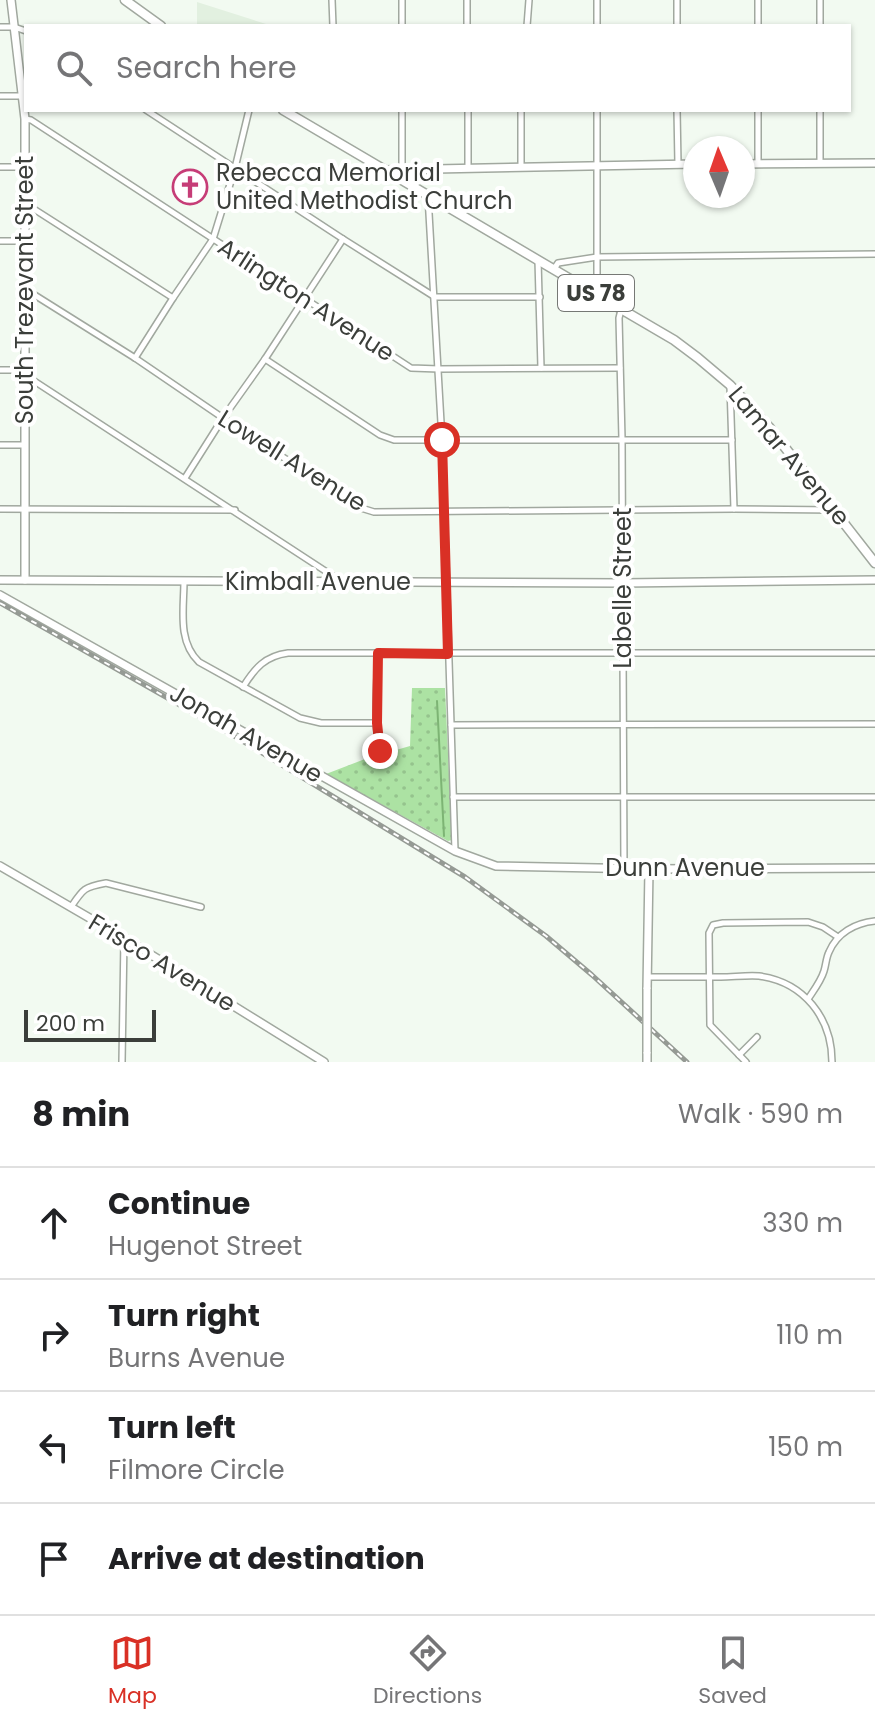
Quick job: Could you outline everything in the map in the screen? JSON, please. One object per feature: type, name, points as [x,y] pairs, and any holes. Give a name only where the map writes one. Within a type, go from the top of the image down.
[{"type":"main road","points":[[125,0],[158,24]]},
{"type":"main road","name":"Lamar Avenue","points":[[286,112],[674,340],[730,385],[769,427],[875,563]]},
{"type":"main road","points":[[863,546],[875,547]]},
{"type":"street","name":"South Trezevant Street","points":[[11,0],[24,111]]},
{"type":"street","points":[[332,0],[333,24]]},
{"type":"street","points":[[402,0],[402,24]]},
{"type":"street","points":[[467,0],[467,24]]},
{"type":"street","points":[[527,24],[529,0]]},
{"type":"street","points":[[597,0],[597,24]]},
{"type":"street","points":[[677,0],[677,24]]},
{"type":"street","points":[[758,0],[758,24]]},
{"type":"street","points":[[820,0],[820,24]]},
{"type":"street","points":[[0,27],[24,30]]},
{"type":"street","points":[[0,96],[22,96]]},
{"type":"street","name":"South Trezevant Street","points":[[24,112],[25,580]]},
{"type":"street","points":[[149,112],[435,297],[540,297]]},
{"type":"street","points":[[135,358],[213,239],[249,112]]},
{"type":"street","points":[[402,112],[402,169]]},
{"type":"street","points":[[468,112],[468,168]]},
{"type":"street","points":[[521,112],[521,167]]},
{"type":"street","points":[[593,292],[597,284],[597,112]]},
{"type":"street","points":[[677,112],[678,164]]},
{"type":"street","points":[[758,112],[758,164],[875,163]]},
{"type":"street","points":[[820,112],[820,163]]},
{"type":"street","name":"Arlington Avenue","points":[[25,119],[31,120],[411,368],[620,368]]},
{"type":"street","points":[[385,170],[683,164]]},
{"type":"street","points":[[0,167],[25,167]]},
{"type":"street","points":[[428,195],[442,440],[455,851]]},
{"type":"street","points":[[26,204],[173,298]]},
{"type":"street","points":[[185,478],[343,239]]},
{"type":"street","points":[[0,241],[25,241]]},
{"type":"street","points":[[554,269],[558,263],[597,257],[875,254]]},
{"type":"street","points":[[538,259],[541,368]]},
{"type":"street","name":"Lowell Avenue","points":[[25,289],[361,508],[374,512],[835,510]]},
{"type":"street","name":"Labelle Street","points":[[621,309],[624,868]]},
{"type":"street","points":[[265,359],[380,435],[394,440],[732,440]]},
{"type":"street","points":[[0,370],[25,372],[236,510],[341,583]]},
{"type":"street","points":[[730,385],[734,509]]},
{"type":"street","points":[[0,445],[25,445]]},
{"type":"street","points":[[0,509],[236,510]]},
{"type":"street","name":"Kimball Avenue","points":[[0,580],[341,583],[875,580]]},
{"type":"street","points":[[184,581],[183,629],[189,649],[204,666],[286,712],[307,720],[377,723]]},
{"type":"street","name":"Jonah Avenue","points":[[0,595],[455,851],[496,866]]},
{"type":"street","points":[[243,687],[257,666],[275,655],[288,653],[875,653]]},
{"type":"street","points":[[378,653],[377,723],[379,746],[383,754]]},
{"type":"street","points":[[451,725],[875,724]]},
{"type":"street","points":[[453,797],[875,797]]},
{"type":"street","name":"Frisco Avenue","points":[[1,865],[324,1062]]},
{"type":"street","name":"Dunn Avenue","points":[[496,866],[875,868]]},
{"type":"street","points":[[647,1062],[649,869]]},
{"type":"street","points":[[71,907],[82,891],[92,885],[106,883],[201,907]]},
{"type":"street","points":[[808,999],[819,982],[838,937],[848,929],[875,921]]},
{"type":"street","points":[[746,1062],[710,1025],[709,933],[713,925],[808,922],[838,937]]},
{"type":"street","points":[[122,1062],[124,938]]},
{"type":"street","points":[[647,977],[759,976],[779,982],[808,999],[819,1012],[828,1031],[832,1062]]},
{"type":"street","points":[[739,1055],[757,1037]]},
{"type":"shaded area","points":[[197,2],[266,24],[197,24]]},
{"type":"green space","points":[[412,688],[445,688],[452,840],[448,841],[326,774],[410,746]]},
{"type":"waterway","points":[[437,701],[444,836]]},
{"type":"railway","points":[[0,603],[236,737],[465,877],[546,936],[687,1062]]},
{"type":"place","name":"Rebecca Memorial United Methodist Church","points":[[190,187]]},
{"type":"route","points":[[380,751],[377,723],[378,653],[448,654],[442,440]]}]
